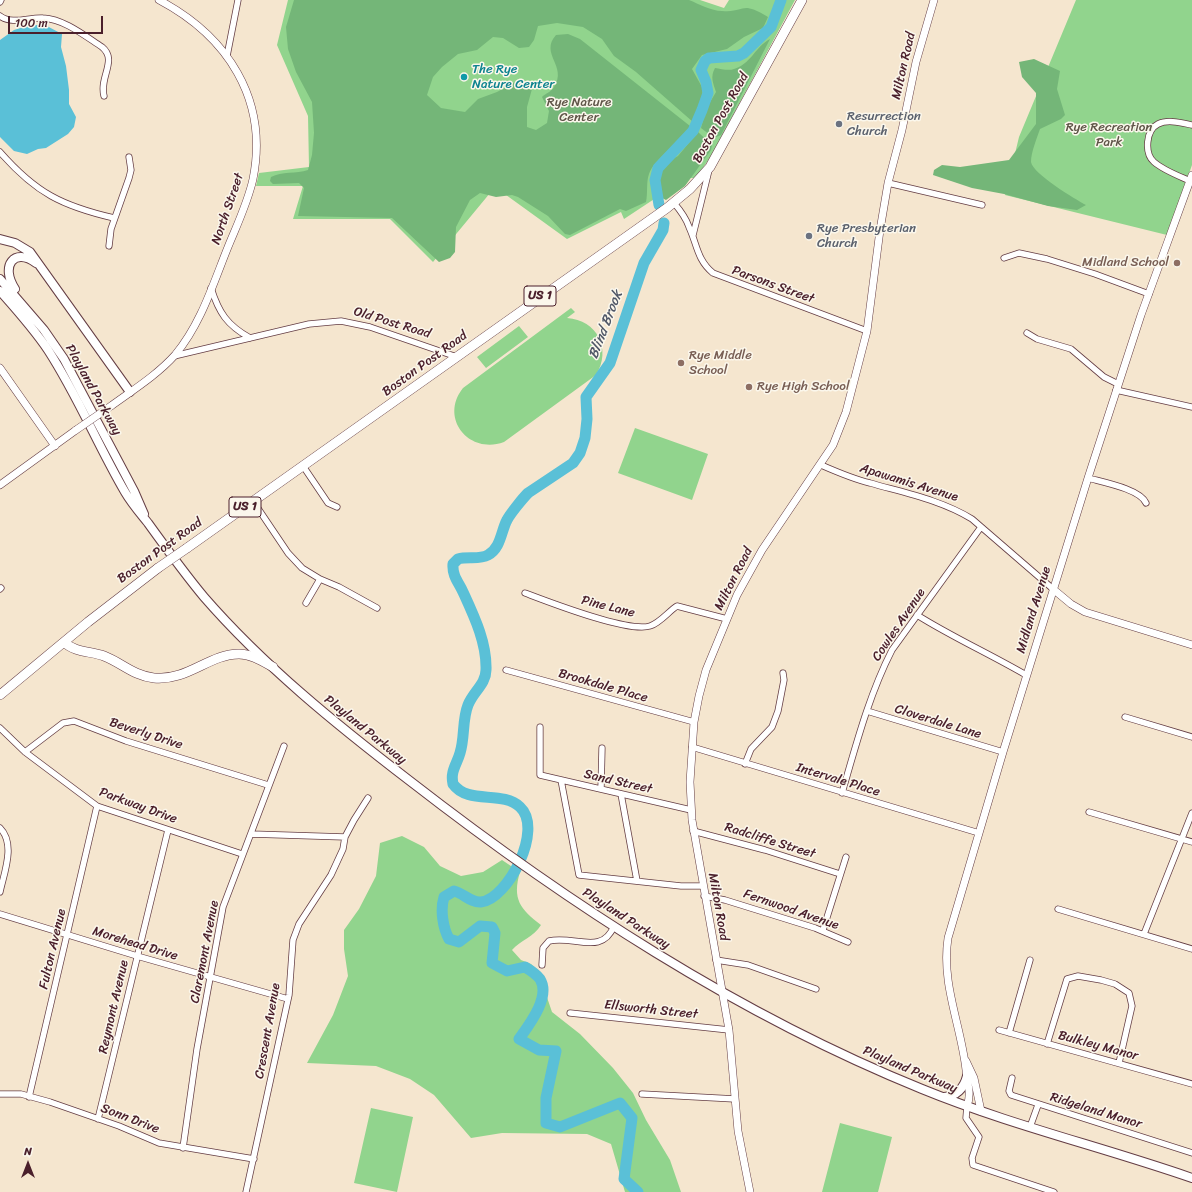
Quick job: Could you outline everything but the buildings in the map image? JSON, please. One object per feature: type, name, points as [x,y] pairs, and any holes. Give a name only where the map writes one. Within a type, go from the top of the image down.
[{"type":"main road","name":"Boston Post Road","points":[[0,695],[64,642],[158,568],[674,203],[697,182],[710,167],[802,0]]},
{"type":"main road","points":[[0,240],[15,243],[25,248],[39,265],[130,392]]},
{"type":"main road","points":[[37,321],[8,279],[7,268],[12,261],[22,257],[39,265]]},
{"type":"main road","name":"Playland Parkway","points":[[0,279],[37,321],[57,349],[134,491],[148,522]]},
{"type":"main road","name":"Playland Parkway","points":[[0,291],[38,335],[63,374],[126,494],[205,598],[273,667],[377,756],[504,851],[531,871],[614,926],[722,992],[833,1050],[943,1098],[1192,1178]]},
{"type":"main road","points":[[0,298],[38,335]]},
{"type":"main road","points":[[64,642],[77,650],[107,658],[138,674],[155,678],[178,676],[232,654],[247,655],[273,667]]},
{"type":"main road","points":[[943,1098],[949,1097],[958,1092],[967,1076]]},
{"type":"street","name":"North Street","points":[[159,0],[193,21],[220,46],[243,85],[251,108],[256,131],[256,156],[253,179],[248,196],[212,288],[191,333],[174,356]]},
{"type":"street","points":[[227,56],[238,0]]},
{"type":"street","name":"Milton Road","points":[[750,1192],[738,1131],[729,1030],[693,830],[691,810],[694,722],[706,670],[744,581],[762,550],[833,445],[841,426],[867,331],[880,230],[888,183],[902,130],[916,62],[934,0]]},
{"type":"street","points":[[0,16],[11,20],[50,19],[64,24],[102,46],[110,58],[102,85],[104,96]]},
{"type":"street","points":[[1191,178],[1154,162],[1147,151],[1149,136],[1153,129],[1159,124],[1166,122],[1192,126]]},
{"type":"street","points":[[0,152],[28,180],[57,200],[76,209],[114,218]]},
{"type":"street","points":[[109,246],[114,218],[131,170],[129,157]]},
{"type":"street","points":[[692,235],[710,167]]},
{"type":"street","name":"Midland Avenue","points":[[967,1106],[970,1094],[965,1060],[948,987],[946,951],[952,925],[1026,675],[1117,387],[1191,178]]},
{"type":"street","points":[[888,183],[982,205]]},
{"type":"street","name":"Parsons Street","points":[[674,203],[686,220],[692,235],[694,246],[702,263],[719,277],[867,331]]},
{"type":"street","points":[[1004,258],[1019,254],[1047,259],[1149,294]]},
{"type":"street","points":[[212,288],[222,315],[235,329],[250,338]]},
{"type":"street","name":"Old Post Road","points":[[0,486],[153,375],[174,356],[309,324],[341,321],[370,327],[457,357]]},
{"type":"street","points":[[1026,333],[1037,340],[1071,349],[1117,387],[1192,407]]},
{"type":"street","points":[[0,368],[55,446]]},
{"type":"street","name":"Apawamis Avenue","points":[[820,465],[846,476],[947,505],[972,519],[1071,604],[1086,612],[1192,645]]},
{"type":"street","points":[[303,466],[328,503],[337,507]]},
{"type":"street","points":[[1088,478],[1130,490],[1140,495],[1146,502]]},
{"type":"street","points":[[253,501],[288,553],[302,568],[320,579],[339,587],[377,608]]},
{"type":"street","name":"Cowles Avenue","points":[[842,793],[880,673],[892,650],[981,527]]},
{"type":"street","points":[[306,603],[320,579]]},
{"type":"street","name":"Pine Lane","points":[[525,593],[612,622],[638,626],[651,626],[678,606],[727,619]]},
{"type":"street","points":[[917,615],[954,638],[983,651],[1026,675]]},
{"type":"street","name":"Brookdale Place","points":[[506,670],[694,722]]},
{"type":"street","points":[[745,764],[751,749],[772,727],[778,711],[784,680],[782,673]]},
{"type":"street","name":"Cloverdale Lane","points":[[867,712],[1003,752]]},
{"type":"street","points":[[1125,717],[1192,737]]},
{"type":"street","name":"Beverly Drive","points":[[25,752],[63,723],[74,721],[126,740],[268,785]]},
{"type":"street","name":"Sand Street","points":[[540,727],[540,775],[691,810]]},
{"type":"street","name":"Parkway Drive","points":[[0,728],[25,752],[97,806],[242,854]]},
{"type":"street","name":"Claremont Avenue","points":[[183,1148],[223,907],[242,854],[252,834],[268,785],[284,746]]},
{"type":"street","name":"Intervale Place","points":[[692,747],[979,833]]},
{"type":"street","points":[[601,789],[602,748]]},
{"type":"street","points":[[561,780],[579,875],[702,886]]},
{"type":"street","points":[[621,794],[637,881]]},
{"type":"street","name":"Crescent Avenue","points":[[246,1192],[288,999],[293,940],[299,924],[331,876],[342,849],[345,837],[368,798]]},
{"type":"street","name":"Fulton Avenue","points":[[29,1096],[68,935],[97,806]]},
{"type":"street","points":[[1089,812],[1192,842]]},
{"type":"street","points":[[1144,934],[1192,813]]},
{"type":"street","points":[[0,828],[8,839],[8,849],[0,892]]},
{"type":"street","name":"Reymont Avenue","points":[[98,1119],[168,830]]},
{"type":"street","name":"Radcliffe Street","points":[[693,830],[765,850],[840,874]]},
{"type":"street","points":[[252,834],[345,837]]},
{"type":"street","points":[[823,930],[846,857]]},
{"type":"street","name":"Fernwood Avenue","points":[[704,896],[725,900],[823,930],[848,942]]},
{"type":"street","points":[[1058,909],[1192,949]]},
{"type":"street","name":"Morehead Drive","points":[[0,914],[210,978],[288,999]]},
{"type":"street","points":[[542,964],[544,948],[549,941],[559,939],[589,942],[603,941],[610,935],[614,926]]},
{"type":"street","points":[[716,960],[748,965],[816,989]]},
{"type":"street","points":[[1009,1032],[1030,960]]},
{"type":"street","points":[[1047,1044],[1067,978],[1078,976],[1108,982],[1126,989],[1132,1001],[1120,1063]]},
{"type":"street","name":"Ellsworth Street","points":[[570,1013],[729,1030]]},
{"type":"street","name":"Bulkley Manor","points":[[999,1030],[1192,1084]]},
{"type":"street","name":"Midland Avenue","points":[[965,1060],[974,1078],[981,1111]]},
{"type":"street","name":"Ridgeland Manor","points":[[1012,1078],[1009,1091],[1011,1096],[1192,1152]]},
{"type":"street","name":"Sonn Drive","points":[[0,1094],[21,1094],[29,1096],[98,1119],[159,1143],[254,1159]]},
{"type":"street","points":[[642,1094],[736,1099]]},
{"type":"street","points":[[1030,1127],[1038,1105]]},
{"type":"street","points":[[967,1106],[966,1118],[978,1137],[972,1158],[973,1165],[1054,1192]]},
{"type":"green space","name":"Rye Nature Center","points":[[288,0],[700,0],[724,8],[729,0],[795,0],[711,156],[696,178],[686,178],[624,219],[621,212],[567,239],[495,187],[433,262],[390,219],[293,219],[303,186],[256,186],[259,173],[309,167],[308,116],[277,45]]},
{"type":"green space","name":"Rye Nature Center","points":[[294,0],[689,0],[718,11],[730,11],[747,8],[768,17],[763,28],[744,37],[727,49],[702,55],[692,69],[702,87],[703,98],[693,122],[636,72],[614,56],[602,39],[583,27],[557,23],[538,26],[534,40],[529,47],[519,48],[503,38],[493,37],[477,50],[458,54],[442,67],[433,77],[427,95],[441,108],[465,112],[478,99],[497,92],[517,81],[532,89],[527,107],[527,127],[536,130],[547,123],[549,111],[542,97],[553,88],[557,80],[558,73],[550,48],[552,42],[556,35],[568,34],[580,39],[690,126],[680,139],[652,168],[648,177],[646,202],[626,211],[620,209],[570,235],[565,234],[548,216],[518,197],[512,195],[496,197],[480,193],[470,200],[456,227],[455,252],[450,258],[439,262],[392,218],[298,216],[304,188],[299,183],[273,184],[270,181],[271,177],[275,175],[308,170],[312,155],[314,133],[312,102],[296,72],[288,49],[286,27]]},
{"type":"green space","name":"Rye Recreation Park","points":[[1076,0],[1192,0],[1192,165],[1167,235],[1005,195],[1019,137]]},
{"type":"green space","points":[[770,39],[721,135],[714,138],[701,128],[706,109],[716,92],[712,77],[713,71],[715,68],[730,70],[740,67],[749,60],[765,42]]},
{"type":"green space","points":[[1034,59],[1060,71],[1057,89],[1065,115],[1061,119],[1040,129],[1033,150],[1031,162],[1033,167],[1046,179],[1086,205],[1077,210],[1048,206],[1004,194],[972,188],[933,175],[934,170],[942,165],[960,167],[1009,160],[1036,124],[1036,93],[1022,77],[1019,62]]},
{"type":"green space","points":[[698,132],[712,145],[711,150],[685,186],[666,200],[662,198],[658,178],[661,171],[667,162],[678,156]]},
{"type":"green space","points":[[571,308],[575,312],[567,318],[578,320],[594,330],[602,346],[601,365],[596,375],[504,442],[491,445],[479,443],[469,439],[461,431],[456,422],[454,411],[456,399],[463,388]]},
{"type":"green space","points":[[519,326],[528,337],[486,368],[477,357]]},
{"type":"green space","points":[[635,428],[708,454],[692,500],[618,473]]},
{"type":"green space","points":[[402,836],[424,847],[440,866],[461,876],[483,872],[502,860],[520,872],[517,889],[520,903],[528,914],[541,925],[535,933],[512,950],[521,960],[531,964],[538,971],[552,1012],[580,1034],[613,1068],[633,1093],[646,1120],[670,1160],[681,1192],[625,1192],[611,1144],[587,1134],[502,1133],[471,1138],[434,1095],[410,1079],[376,1066],[307,1063],[333,1015],[348,976],[344,949],[344,930],[359,909],[376,876],[380,843]]},
{"type":"green space","points":[[371,1108],[413,1117],[397,1192],[354,1183]]},
{"type":"green space","points":[[840,1123],[892,1137],[878,1192],[822,1192]]},
{"type":"water","points":[[30,25],[45,25],[62,34],[61,47],[66,66],[69,104],[76,117],[74,127],[68,134],[46,148],[38,149],[27,154],[14,151],[0,137],[0,40],[14,30]]},
{"type":"waterway","name":"Blind Brook","points":[[659,205],[655,180],[658,168],[693,131],[708,93],[706,82],[701,70],[705,61],[709,58],[738,56],[744,53],[771,27],[781,0]]},
{"type":"waterway","name":"Blind Brook","points":[[638,1192],[624,1179],[632,1118],[620,1103],[560,1127],[546,1123],[546,1098],[556,1051],[539,1050],[519,1039],[533,1019],[541,1002],[543,986],[540,979],[525,967],[507,971],[492,963],[495,933],[492,927],[480,926],[459,942],[449,939],[444,924],[442,908],[444,897],[454,891],[474,901],[481,902],[491,898],[502,889],[520,862],[528,831],[526,817],[520,807],[513,802],[504,799],[467,794],[459,790],[453,784],[452,775],[462,747],[466,711],[470,700],[484,680],[486,670],[486,660],[479,630],[455,576],[453,564],[458,559],[481,557],[492,552],[498,544],[509,517],[526,495],[573,463],[580,453],[585,438],[587,419],[586,397],[610,363],[644,263],[663,230],[664,223]]},
{"type":"place","name":"The Rye Nature Center","points":[[464,77]]},
{"type":"place","name":"Resurrection Church","points":[[839,124]]},
{"type":"place","name":"Rye Presbyterian Church","points":[[809,236]]},
{"type":"place","name":"Midland School","points":[[1177,263]]},
{"type":"place","name":"Rye Middle School","points":[[681,363]]},
{"type":"place","name":"Rye High School","points":[[749,387]]}]
